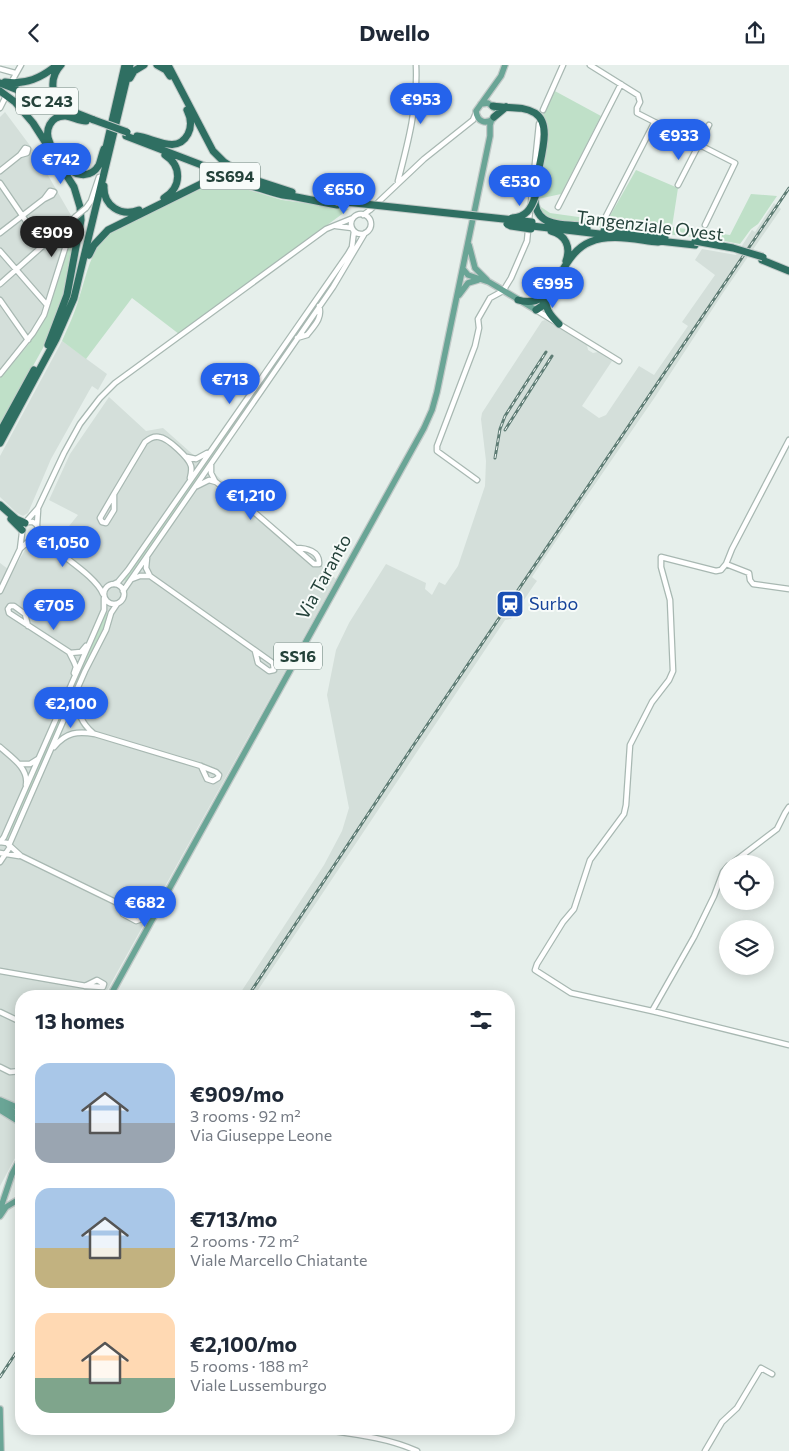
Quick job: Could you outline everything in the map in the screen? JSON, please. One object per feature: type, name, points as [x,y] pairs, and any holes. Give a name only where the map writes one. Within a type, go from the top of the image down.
[{"type":"highway","points":[[0,82],[26,82],[39,78],[59,65]]},
{"type":"highway","points":[[59,65],[53,77],[56,96],[62,104],[90,121]]},
{"type":"highway","points":[[116,114],[120,75],[118,65]]},
{"type":"highway","points":[[74,298],[111,147],[125,65]]},
{"type":"highway","points":[[116,114],[130,65]]},
{"type":"highway","points":[[90,121],[62,116],[53,121],[47,128],[49,142],[70,171],[84,175],[96,169],[101,160],[131,75],[144,65]]},
{"type":"highway","points":[[136,138],[170,145],[182,141],[190,132],[191,119],[166,70],[157,65]]},
{"type":"highway","points":[[168,65],[206,139],[218,157],[237,171],[278,188]]},
{"type":"highway","name":"SC 243","points":[[0,82],[90,121]]},
{"type":"highway","points":[[0,89],[15,101],[33,123],[74,187],[80,207],[81,220],[67,295],[48,345]]},
{"type":"highway","name":"SC 243","points":[[0,89],[126,134]]},
{"type":"highway","points":[[478,216],[518,217],[529,211],[535,197],[543,140],[543,125],[534,113],[520,108],[493,105]]},
{"type":"highway","points":[[493,118],[507,107]]},
{"type":"highway","name":"Tangenziale Ovest","points":[[126,134],[255,186],[290,196],[507,224],[587,229],[733,248],[789,271]]},
{"type":"highway","points":[[0,448],[1,437],[61,318],[75,279],[108,137]]},
{"type":"highway","points":[[111,147],[104,185],[105,196],[110,205],[118,211],[133,213],[169,195],[176,185],[178,173],[174,162],[170,158],[136,138]]},
{"type":"highway","name":"Tangenziale Ovest","points":[[136,138],[239,176],[337,203],[478,216],[532,226],[695,243]]},
{"type":"highway","points":[[1,437],[56,339],[77,293],[89,255],[94,245],[103,235],[116,225],[197,185],[210,182],[230,181],[290,196]]},
{"type":"highway","points":[[535,197],[537,211],[545,220],[582,226],[587,229]]},
{"type":"highway","points":[[532,226],[557,233],[565,239],[569,251],[564,266]]},
{"type":"highway","points":[[536,310],[542,307],[545,298],[564,266],[579,248],[597,239],[615,238],[658,243],[662,241]]},
{"type":"highway","name":"Tangenziale Ovest","points":[[763,259],[789,266]]},
{"type":"highway","points":[[518,299],[529,302],[545,298]]},
{"type":"highway","points":[[545,298],[549,314],[559,324]]},
{"type":"highway","points":[[0,505],[24,527]]},
{"type":"highway","points":[[0,509],[24,527]]},
{"type":"main road","points":[[476,113],[477,108],[503,72],[505,65]]},
{"type":"main road","name":"Via Taranto","points":[[113,990],[424,428],[432,410],[463,269],[490,125],[495,111],[490,98],[492,88]]},
{"type":"main road","points":[[481,104],[488,103],[493,105]]},
{"type":"main road","name":"Via Taranto","points":[[476,113],[488,129],[488,143]]},
{"type":"main road","points":[[483,121],[493,118]]},
{"type":"main road","points":[[468,241],[475,268],[489,282],[536,310]]},
{"type":"main road","points":[[475,268],[463,269],[468,275],[489,282]]},
{"type":"main road","points":[[455,303],[464,286],[470,281],[481,280]]},
{"type":"main road","points":[[0,1100],[15,1106]]},
{"type":"main road","points":[[0,1105],[15,1113]]},
{"type":"main road","points":[[0,1110],[15,1119]]},
{"type":"main road","points":[[0,1210],[15,1167]]},
{"type":"main road","points":[[12,1174],[15,1168]]},
{"type":"main road","points":[[0,1216],[6,1207],[15,1202]]},
{"type":"main road","points":[[0,1409],[1,1451]]},
{"type":"street","points":[[12,81],[21,65]]},
{"type":"street","points":[[398,183],[415,111],[416,65]]},
{"type":"street","points":[[543,110],[563,65]]},
{"type":"street","points":[[590,65],[640,98],[636,110],[637,113],[734,163],[705,225]]},
{"type":"street","points":[[0,69],[15,73]]},
{"type":"street","points":[[558,207],[621,84]]},
{"type":"street","points":[[0,108],[5,98]]},
{"type":"street","points":[[363,215],[434,150],[475,118],[476,113]]},
{"type":"street","points":[[467,125],[483,121]]},
{"type":"street","points":[[605,218],[654,123]]},
{"type":"street","points":[[477,480],[437,451],[437,446],[474,346],[478,319],[490,298],[503,291],[518,265],[527,241],[539,124]]},
{"type":"street","points":[[678,185],[709,125]]},
{"type":"street","points":[[0,171],[20,155]]},
{"type":"street","points":[[402,166],[406,170],[411,170]]},
{"type":"street","points":[[0,284],[86,208],[91,201],[99,177]]},
{"type":"street","points":[[0,183],[43,247]]},
{"type":"street","points":[[0,233],[44,199]]},
{"type":"street","points":[[0,862],[3,854],[9,850],[9,845],[77,689],[106,629],[111,613],[122,600],[123,591],[320,306],[370,226],[369,219],[378,201]]},
{"type":"street","points":[[0,591],[20,549],[24,527],[38,508],[80,424],[100,398],[115,383],[326,229],[353,219],[357,215],[363,215],[369,219]]},
{"type":"street","points":[[0,374],[39,324],[47,305],[75,217]]},
{"type":"street","points":[[93,580],[105,585],[112,584],[118,582],[128,570],[348,254],[352,247],[353,219]]},
{"type":"street","points":[[333,225],[353,230],[359,234],[365,233]]},
{"type":"street","points":[[0,251],[47,305]]},
{"type":"street","points":[[0,300],[28,340]]},
{"type":"street","points":[[536,310],[619,361]]},
{"type":"street","points":[[114,494],[114,510],[106,523],[102,522],[100,518],[114,494],[145,442],[151,437],[166,439],[187,457],[192,468],[188,483]]},
{"type":"street","points":[[789,440],[729,554],[726,564],[719,571],[661,557],[661,567],[670,600],[672,676],[652,702],[630,745],[624,814],[590,860],[574,909],[563,923],[535,970],[571,993],[789,1045]]},
{"type":"street","points":[[187,457],[196,459],[210,451]]},
{"type":"street","points":[[212,461],[211,473],[216,482]]},
{"type":"street","points":[[192,490],[204,481],[216,482],[248,506],[314,565],[319,564],[318,557],[310,549],[296,548]]},
{"type":"street","points":[[20,549],[36,536],[38,508]]},
{"type":"street","points":[[24,527],[33,522],[37,525]]},
{"type":"street","points":[[24,527],[28,538],[36,536],[46,541],[93,580],[111,605],[117,604]]},
{"type":"street","points":[[148,553],[146,568],[150,576],[273,663],[274,669],[268,671],[258,663],[255,651]]},
{"type":"street","points":[[726,564],[750,573],[750,580],[753,584],[789,589]]},
{"type":"street","points":[[131,579],[140,576],[150,576]]},
{"type":"street","points":[[0,842],[39,759],[104,610],[105,588],[112,584],[120,586],[123,591]]},
{"type":"street","points":[[28,626],[25,614],[14,606],[10,606],[8,609],[9,613],[28,626],[73,654],[81,653],[94,633]]},
{"type":"street","points":[[69,652],[76,667],[74,679]]},
{"type":"street","points":[[77,689],[77,705],[80,718],[94,734]]},
{"type":"street","points":[[50,753],[58,742],[73,733],[80,732],[94,734],[201,767]]},
{"type":"street","points":[[0,747],[18,763],[26,776],[24,792]]},
{"type":"street","points":[[18,763],[30,764],[39,759]]},
{"type":"street","points":[[743,855],[777,829],[784,813],[789,807]]},
{"type":"street","points":[[0,842],[5,841],[20,856],[138,913],[140,915],[139,920],[136,921],[123,915],[119,904]]},
{"type":"street","points":[[3,854],[20,856]]},
{"type":"street","points":[[652,1011],[694,937],[719,883]]},
{"type":"street","points":[[0,971],[85,986]]},
{"type":"street","points":[[0,1012],[15,1019]]},
{"type":"street","points":[[0,1067],[10,1072],[15,1072]]},
{"type":"street","points":[[705,1451],[722,1422],[737,1407],[761,1368],[772,1374]]},
{"type":"street","points":[[362,1435],[395,1442],[417,1451]]},
{"type":"shaded area","points":[[5,112],[34,151],[72,217],[70,230],[39,318],[29,335],[0,371],[0,117]]},
{"type":"shaded area","points":[[774,203],[781,209],[532,577],[537,581],[511,619],[505,620],[258,990],[242,990],[324,865],[342,831],[349,808],[327,695],[336,650],[349,623],[386,564],[426,583],[425,589],[432,595],[439,582],[445,585],[458,566],[485,486],[486,461],[482,413],[542,321],[545,320],[587,345],[588,350],[593,353],[598,352],[612,361],[582,406],[599,418],[606,415],[639,366],[654,375],[688,326],[682,322],[715,275],[695,260],[702,249],[736,255],[752,230],[755,232]]},
{"type":"shaded area","points":[[62,341],[107,374],[98,390],[92,386],[89,391],[51,459],[28,513],[23,516],[17,513],[0,497],[0,456]]},
{"type":"shaded area","points":[[109,397],[146,431],[163,428],[296,546],[310,547],[322,558],[321,565],[336,579],[107,990],[15,990],[15,1158],[0,1186],[0,563],[12,572],[28,545],[35,543],[48,552],[78,515],[49,500],[70,454]]},
{"type":"green space","points":[[553,90],[601,116],[561,194],[538,199],[548,127],[543,115]]},
{"type":"green space","points":[[636,170],[678,188],[672,227],[730,235],[751,194],[777,196],[758,224],[751,229],[740,244],[709,238],[702,240],[694,237],[596,227],[542,215],[538,205],[550,213],[607,221]]},
{"type":"green space","points":[[213,185],[239,187],[282,200],[349,209],[179,334],[132,298],[86,359],[62,341],[76,309],[91,261],[105,237],[113,230],[201,188]]},
{"type":"green space","points":[[77,220],[66,291],[43,348],[0,425],[0,378],[28,345],[40,327],[52,299]]},
{"type":"green space","points":[[350,253],[352,254],[126,581],[124,580]]},
{"type":"green space","points":[[106,612],[108,613],[104,628],[7,840],[6,839]]},
{"type":"railway","points":[[252,990],[413,746],[789,188]]},
{"type":"railway","points":[[495,458],[500,429],[505,416],[546,352]]},
{"type":"railway","points":[[505,430],[552,356]]},
{"type":"railway","points":[[0,1377],[15,1354]]},
{"type":"place","name":"Surbo","points":[[510,604]]}]
